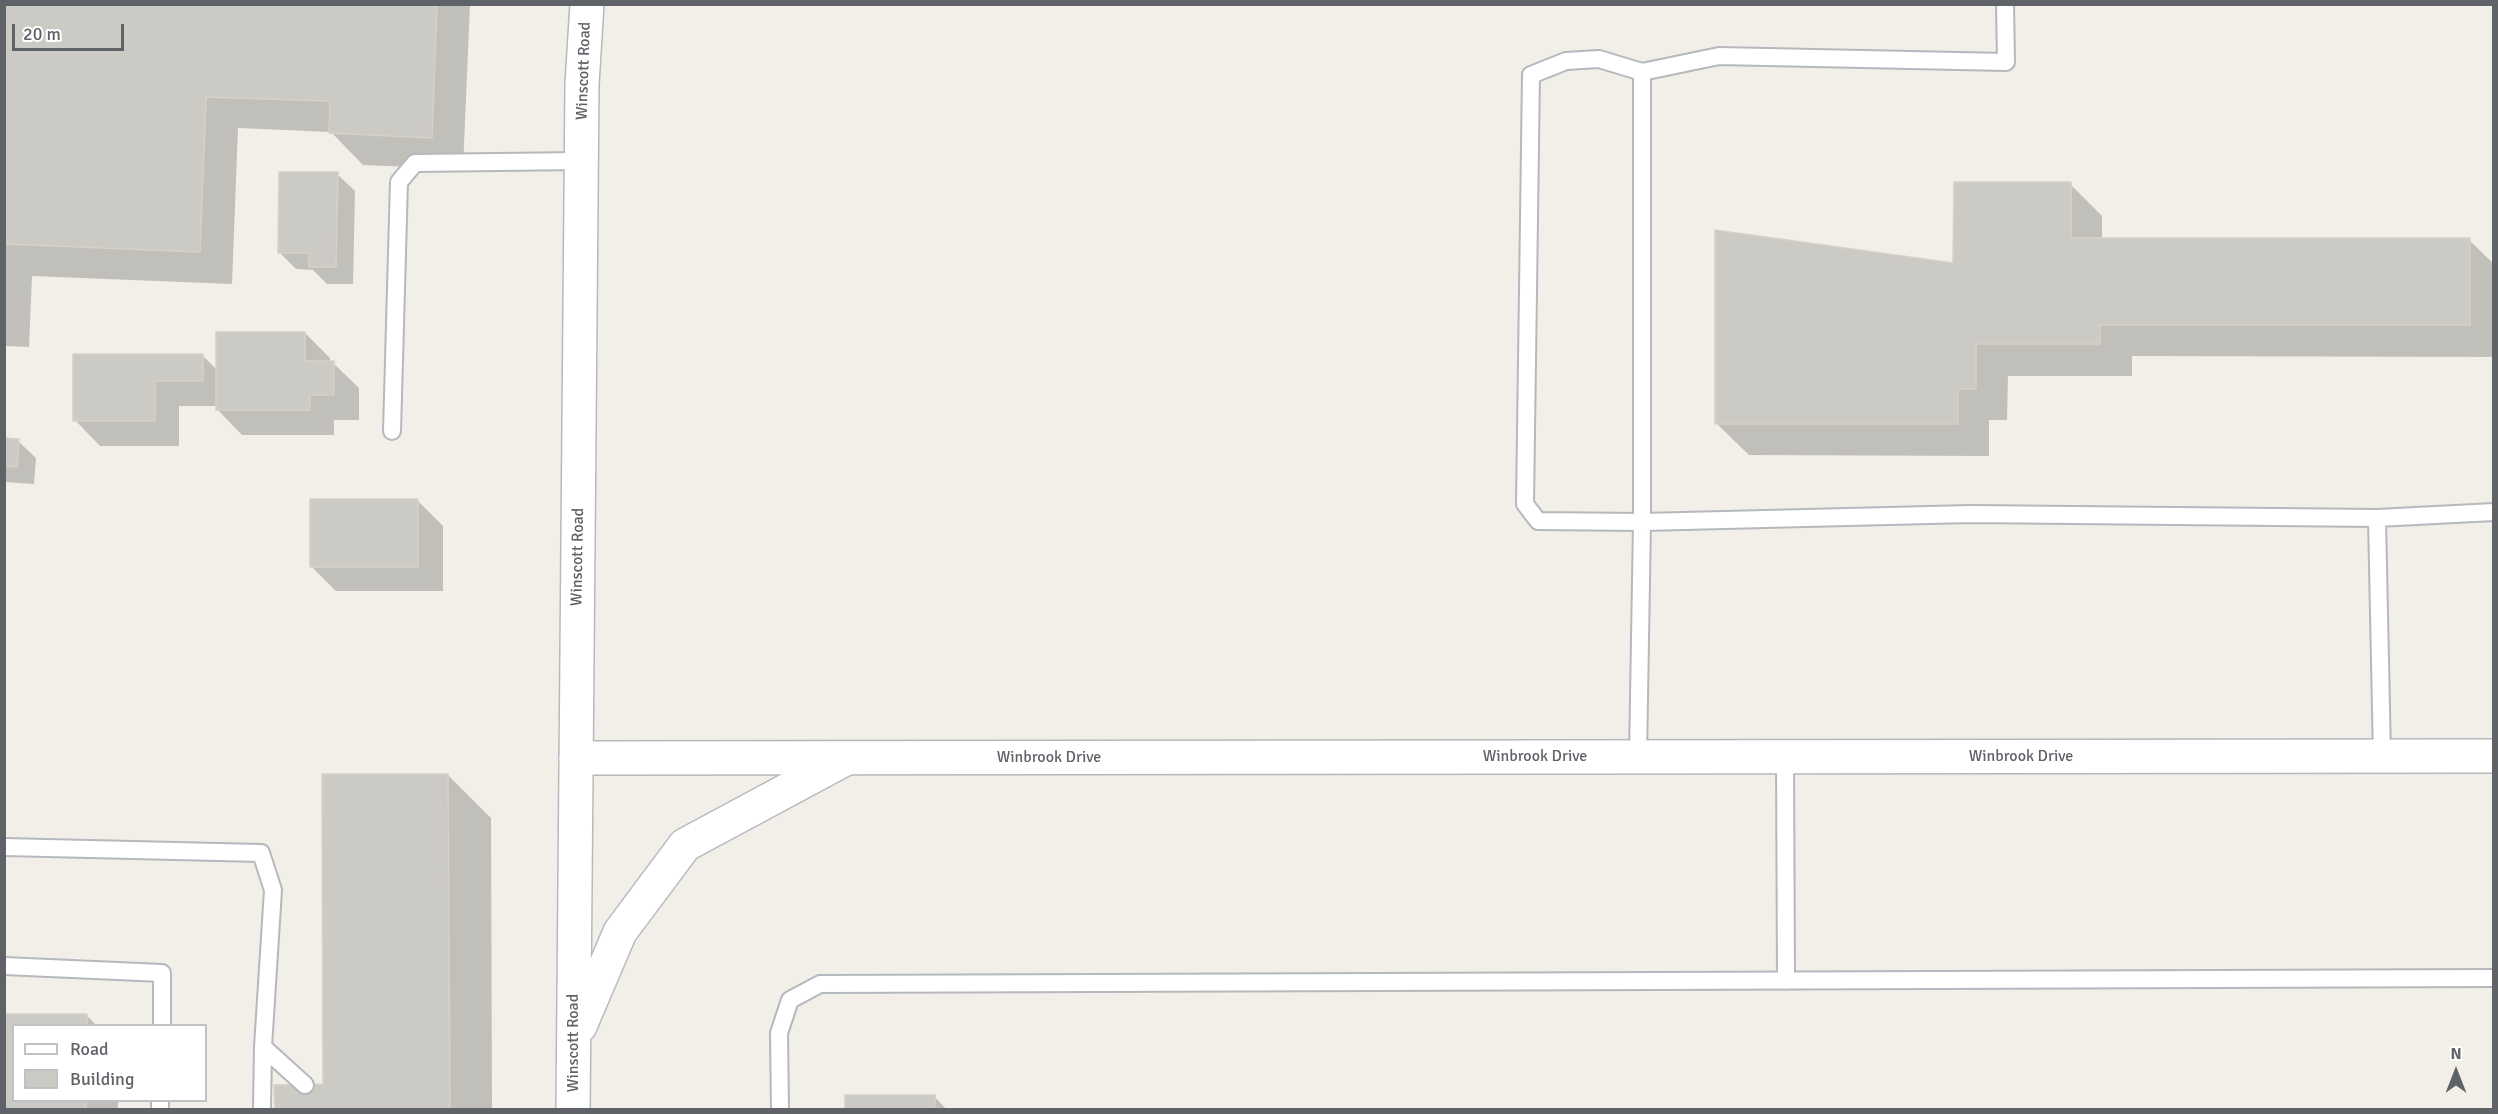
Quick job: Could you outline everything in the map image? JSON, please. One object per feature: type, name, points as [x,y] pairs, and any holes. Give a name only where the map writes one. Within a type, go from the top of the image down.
[{"type":"street","name":"Winscott Road","points":[[573,1110],[581,161],[582,84],[587,4]]},
{"type":"street","name":"Winbrook Drive","points":[[576,758],[2493,756]]},
{"type":"street","points":[[574,1038],[620,932],[685,845],[847,758]]},
{"type":"lane","points":[[2005,4],[2006,62],[1719,56],[1642,72],[1599,59],[1566,61],[1531,75],[1525,504],[1538,520],[1642,522],[1971,514],[2377,518],[2493,512]]},
{"type":"lane","points":[[1638,757],[1642,522],[1642,72]]},
{"type":"lane","points":[[392,431],[399,182],[415,163],[581,161]]},
{"type":"lane","points":[[2377,518],[2382,756]]},
{"type":"lane","points":[[1785,757],[1786,981]]},
{"type":"lane","points":[[4,847],[261,853],[273,890],[263,1047],[262,1110]]},
{"type":"lane","points":[[4,966],[162,973],[162,1024]]},
{"type":"lane","points":[[780,1110],[779,1033],[790,1000],[820,984],[2493,978]]},
{"type":"lane","points":[[263,1047],[305,1085]]},
{"type":"building","points":[[4,4],[437,4],[432,138],[329,133],[330,101],[206,97],[200,252],[4,244]]},
{"type":"building","points":[[279,172],[338,172],[336,267],[309,267],[309,253],[278,253]]},
{"type":"building","points":[[1954,182],[2071,182],[2071,238],[2470,238],[2470,325],[2100,325],[2100,344],[1976,344],[1976,389],[1958,389],[1958,424],[1715,424],[1715,230],[1953,263]]},
{"type":"building","points":[[216,332],[305,332],[305,361],[334,361],[334,395],[310,395],[310,410],[216,410]]},
{"type":"building","points":[[73,354],[203,354],[203,381],[155,381],[155,421],[73,421]]},
{"type":"building","points":[[4,438],[19,439],[17,467],[4,466]]},
{"type":"building","points":[[310,499],[418,499],[418,567],[310,567]]},
{"type":"building","points":[[322,774],[448,774],[450,1110],[275,1110],[274,1085],[323,1084]]},
{"type":"building","points":[[4,1014],[87,1014],[87,1024],[12,1024],[12,1102],[86,1102],[86,1110],[4,1110]]},
{"type":"building","points":[[845,1095],[935,1095],[935,1110],[845,1110]]}]
